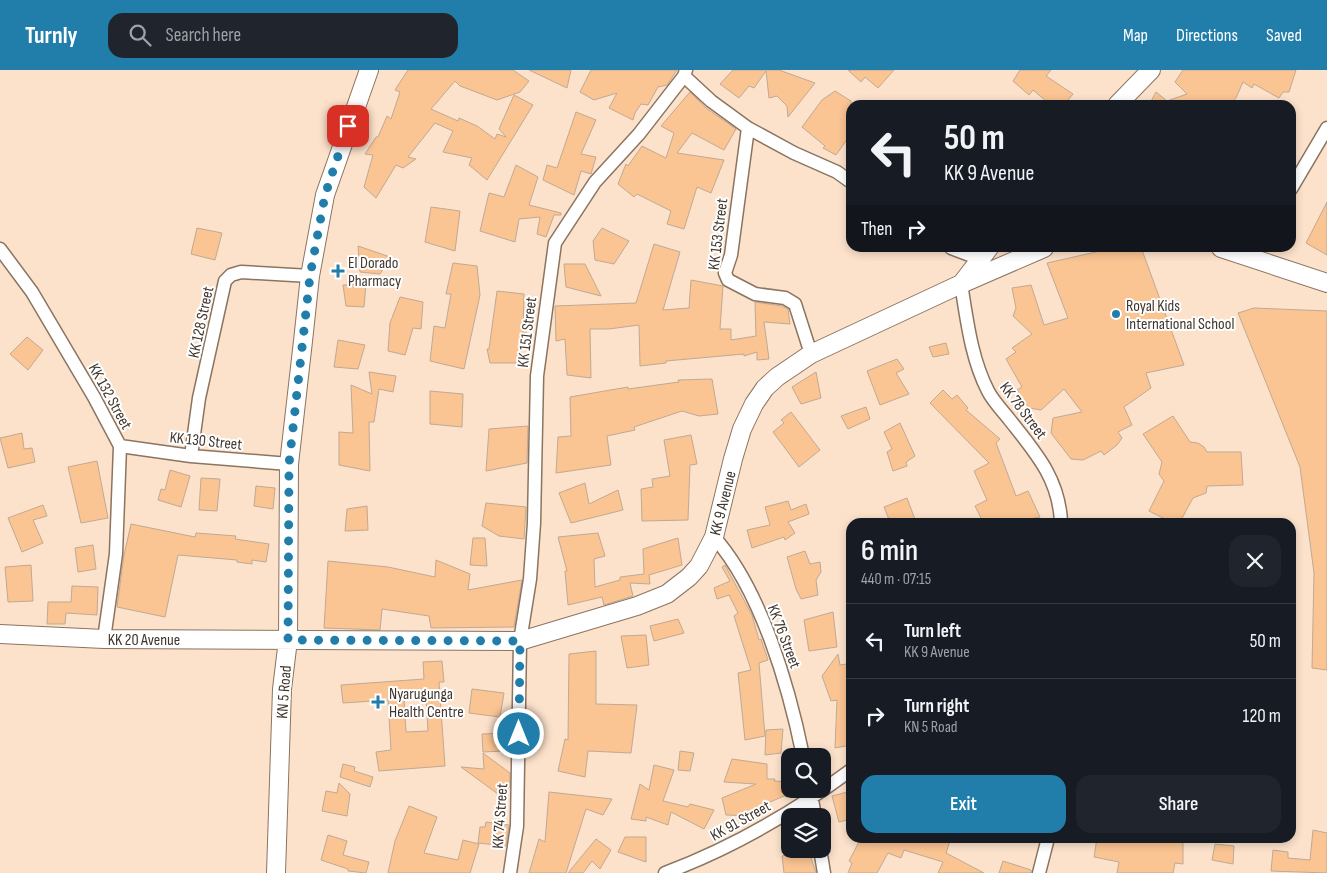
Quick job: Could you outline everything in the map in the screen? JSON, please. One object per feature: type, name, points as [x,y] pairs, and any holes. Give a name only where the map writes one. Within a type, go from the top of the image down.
[{"type":"main road","name":"KN 5 Road","points":[[276,873],[282,688],[288,640],[289,464],[310,276],[325,195],[368,70]]},
{"type":"main road","points":[[1122,100],[1151,70]]},
{"type":"main road","name":"KK 9 Avenue","points":[[288,640],[520,641],[637,606],[667,594],[689,578],[699,566],[714,537],[742,429],[754,404],[765,388],[777,377],[811,354],[1035,252]]},
{"type":"main road","points":[[1255,252],[1327,283]]},
{"type":"main road","points":[[961,284],[985,253]]},
{"type":"main road","name":"KK 20 Avenue","points":[[0,634],[104,639],[288,640]]},
{"type":"street","points":[[685,73],[711,101],[748,128],[794,153],[837,172],[846,178]]},
{"type":"street","name":"KK 151 Street","points":[[520,641],[530,579],[534,523],[537,376],[555,243],[596,182],[639,134],[685,73]]},
{"type":"street","name":"KK 153 Street","points":[[748,128],[730,255],[725,272],[728,280],[755,294],[785,298],[795,304],[811,354]]},
{"type":"street","points":[[1296,181],[1327,128]]},
{"type":"street","name":"KK 132 Street","points":[[0,249],[32,292],[94,397],[120,446],[116,554],[104,639]]},
{"type":"street","name":"KK 128 Street","points":[[191,456],[200,398],[225,281],[231,275],[241,272],[310,276]]},
{"type":"street","name":"KK 78 Street","points":[[961,284],[972,344],[980,374],[989,394],[1038,455],[1050,474],[1058,497],[1061,518]]},
{"type":"street","name":"KK 130 Street","points":[[120,446],[191,456],[289,464]]},
{"type":"street","name":"KK 76 Street","points":[[714,537],[727,551],[740,571],[760,616],[780,667],[801,748]]},
{"type":"street","name":"KK 74 Street","points":[[510,873],[517,826],[520,641]]},
{"type":"street","name":"KK 91 Street","points":[[831,782],[846,773]]},
{"type":"street","name":"KK 91 Street","points":[[665,873],[725,848],[805,798]]},
{"type":"street","points":[[1039,873],[1047,843]]},
{"type":"street","points":[[822,858],[824,873]]},
{"type":"building","points":[[408,70],[513,70],[529,81],[520,92],[497,100],[460,86],[455,81],[431,109],[458,121],[459,118],[477,126],[495,139],[497,134],[506,137],[499,129],[514,95],[533,105],[487,180],[469,165],[472,158],[443,152],[453,131],[435,123],[408,157],[416,159],[403,168],[396,165],[376,198],[364,187],[373,155],[365,154],[376,137],[378,137],[387,116],[391,119],[400,92],[395,90]]},
{"type":"building","points":[[529,70],[571,70],[567,88]]},
{"type":"building","points":[[591,70],[677,70],[667,85],[658,87],[648,105],[641,104],[633,120],[609,108],[617,93],[594,100],[580,92]]},
{"type":"building","points":[[733,70],[779,70],[815,83],[788,117],[787,106],[777,96],[769,98],[766,71],[754,88],[749,86],[739,98],[720,84]]},
{"type":"building","points":[[848,70],[894,70],[878,88],[865,77],[861,82]]},
{"type":"building","points":[[1020,70],[1051,70],[1046,76],[1073,94],[1068,100],[1045,100],[1033,90],[1029,95],[1013,81]]},
{"type":"building","points":[[1183,70],[1296,70],[1289,92],[1283,92],[1279,98],[1254,84],[1252,88],[1243,82],[1234,100],[1170,100],[1187,94],[1175,82]]},
{"type":"building","points":[[835,91],[849,100],[846,100],[846,141],[836,155],[823,148],[825,146],[802,127],[822,100]]},
{"type":"building","points":[[690,92],[706,108],[736,129],[724,150],[692,133],[677,153],[724,160],[711,193],[697,187],[684,229],[667,224],[671,211],[637,194],[634,197],[618,184],[626,164],[628,166],[642,146],[666,158],[674,133],[661,126]]},
{"type":"building","points":[[1156,92],[1166,100],[1152,100]]},
{"type":"building","points":[[576,112],[596,120],[581,154],[596,157],[591,174],[581,171],[574,195],[543,180],[547,165],[557,168]]},
{"type":"building","points":[[516,165],[538,177],[529,205],[561,213],[561,215],[554,215],[546,237],[537,234],[540,217],[519,219],[515,242],[480,231],[489,193],[504,197]]},
{"type":"building","points":[[1327,202],[1327,255],[1306,243]]},
{"type":"building","points":[[431,207],[460,211],[455,251],[425,242]]},
{"type":"building","points":[[197,228],[222,233],[215,260],[191,254]]},
{"type":"building","points":[[602,228],[629,241],[614,264],[595,260],[593,241]]},
{"type":"building","points":[[654,244],[680,252],[663,310],[689,308],[691,280],[723,286],[720,329],[731,329],[731,340],[756,336],[755,302],[782,306],[788,309],[790,324],[764,322],[769,359],[757,360],[757,352],[744,356],[744,354],[666,361],[666,363],[640,366],[639,325],[609,329],[590,329],[591,378],[567,375],[565,339],[556,341],[555,306],[636,303]]},
{"type":"building","points":[[358,246],[390,257],[380,274],[360,272]]},
{"type":"building","points":[[1096,252],[1143,252],[1184,365],[1146,373],[1151,388],[1124,407],[1132,425],[1118,432],[1122,438],[1117,445],[1104,455],[1101,451],[1083,460],[1071,459],[1051,433],[1053,418],[1082,412],[1064,389],[1041,410],[1029,408],[1017,390],[1022,387],[1006,359],[1016,352],[1012,348],[1032,334],[1013,316],[1016,308],[1012,288],[1031,285],[1044,325],[1068,318],[1047,263]]},
{"type":"building","points":[[453,263],[477,266],[480,295],[464,369],[430,361],[434,326],[445,328],[451,294],[446,294]]},
{"type":"building","points":[[564,264],[585,264],[601,296],[566,287]]},
{"type":"building","points":[[366,284],[364,307],[346,306],[343,285]]},
{"type":"building","points":[[497,291],[524,294],[523,333],[526,332],[518,363],[490,363],[487,349],[489,349]]},
{"type":"building","points":[[400,297],[423,302],[421,329],[413,328],[405,355],[388,351],[390,323]]},
{"type":"building","points":[[1254,308],[1327,311],[1327,670],[1312,668],[1314,573],[1300,467],[1238,313]]},
{"type":"building","points":[[27,337],[43,350],[28,370],[10,354]]},
{"type":"building","points":[[338,340],[365,345],[358,369],[334,367]]},
{"type":"building","points":[[946,343],[949,354],[933,357],[929,347]]},
{"type":"building","points":[[897,359],[904,369],[896,373],[909,394],[880,405],[867,371]]},
{"type":"building","points":[[369,372],[396,376],[393,392],[379,389],[374,422],[369,422],[370,471],[339,465],[339,432],[353,433],[351,385],[372,394]]},
{"type":"building","points":[[816,372],[821,398],[801,404],[792,387]]},
{"type":"building","points":[[712,379],[718,414],[699,416],[682,411],[634,427],[635,430],[607,436],[611,465],[556,473],[558,437],[571,436],[570,397],[628,387],[628,389],[679,382],[678,380]]},
{"type":"building","points":[[943,390],[952,399],[957,395],[968,408],[966,410],[1000,439],[996,443],[1016,496],[1028,491],[1040,517],[981,518],[975,506],[987,500],[974,471],[989,463],[930,403]]},
{"type":"building","points":[[430,391],[463,394],[462,427],[430,424]]},
{"type":"building","points":[[866,407],[870,419],[848,429],[841,416]]},
{"type":"building","points":[[791,412],[820,450],[799,467],[773,432],[784,423],[781,420]]},
{"type":"building","points":[[1173,416],[1190,442],[1198,443],[1207,452],[1241,452],[1243,485],[1207,486],[1206,493],[1193,498],[1182,518],[1163,518],[1149,511],[1164,481],[1159,474],[1162,462],[1143,434]]},
{"type":"building","points":[[900,423],[915,456],[906,462],[907,466],[893,471],[887,452],[892,449],[884,432]]},
{"type":"building","points":[[528,426],[527,463],[486,471],[489,429]]},
{"type":"building","points":[[22,433],[24,449],[32,448],[35,462],[8,468],[0,438]]},
{"type":"building","points":[[691,435],[697,464],[690,465],[688,520],[642,521],[641,489],[653,487],[652,479],[670,476],[664,440]]},
{"type":"building","points":[[97,461],[108,518],[81,523],[68,467]]},
{"type":"building","points":[[170,470],[190,476],[181,507],[158,500],[161,489],[165,490]]},
{"type":"building","points":[[201,478],[220,479],[217,511],[199,510]]},
{"type":"building","points":[[585,483],[589,504],[618,490],[623,510],[571,523],[559,493]]},
{"type":"building","points":[[256,486],[275,488],[273,509],[254,506]]},
{"type":"building","points":[[907,498],[914,518],[888,518],[884,507]]},
{"type":"building","points":[[788,501],[791,510],[806,504],[809,514],[788,522],[795,533],[785,540],[784,537],[752,548],[747,530],[770,525],[765,507]]},
{"type":"building","points":[[486,503],[526,507],[524,539],[499,536],[482,526]]},
{"type":"building","points":[[43,505],[47,516],[33,520],[43,543],[22,552],[8,518]]},
{"type":"building","points":[[367,506],[368,530],[345,531],[347,509]]},
{"type":"building","points":[[131,524],[195,537],[196,533],[236,536],[235,539],[269,544],[266,562],[252,560],[252,564],[237,562],[237,560],[178,555],[165,617],[117,607],[124,555]]},
{"type":"building","points":[[598,533],[605,556],[594,559],[595,587],[620,580],[620,577],[644,574],[643,549],[678,538],[682,565],[649,575],[650,584],[630,583],[633,596],[604,605],[602,597],[568,605],[565,571],[567,571],[558,537]]},
{"type":"building","points":[[473,538],[485,538],[487,566],[470,565]]},
{"type":"building","points":[[93,545],[96,569],[78,572],[75,548]]},
{"type":"building","points":[[805,551],[810,564],[820,562],[821,572],[816,580],[818,595],[801,599],[796,589],[787,557]]},
{"type":"building","points":[[436,560],[470,574],[468,590],[522,580],[514,627],[431,628],[429,616],[382,609],[380,630],[324,628],[328,561],[388,567],[435,577]]},
{"type":"building","points":[[31,565],[33,601],[8,602],[5,567]]},
{"type":"building","points":[[725,565],[752,615],[759,640],[761,639],[768,660],[759,663],[765,736],[745,740],[738,673],[751,670],[734,616],[738,613],[729,595],[717,599],[714,588],[730,581],[722,567]]},
{"type":"building","points":[[72,586],[98,587],[97,615],[66,613],[65,624],[47,624],[48,602],[71,602]]},
{"type":"building","points":[[833,612],[837,647],[809,651],[804,620]]},
{"type":"building","points":[[678,619],[684,633],[654,641],[650,626]]},
{"type":"building","points":[[646,635],[649,665],[627,668],[621,636]]},
{"type":"building","points":[[596,651],[596,704],[637,705],[631,753],[588,751],[585,777],[558,771],[565,739],[568,740],[569,654]]},
{"type":"building","points":[[838,654],[840,665],[846,664],[846,746],[835,748],[837,700],[831,701],[822,676]]},
{"type":"building","points":[[442,661],[444,682],[439,682],[445,766],[379,771],[376,752],[391,750],[388,700],[343,703],[341,685],[424,679],[423,662]],"holes":[[[426,696],[428,731],[406,732],[404,698]]]},
{"type":"building","points":[[472,689],[504,693],[500,717],[469,713]]},
{"type":"building","points":[[783,729],[781,753],[765,755],[766,730]]},
{"type":"building","points":[[504,733],[505,751],[483,752],[482,734]]},
{"type":"building","points":[[680,751],[694,753],[690,771],[678,770]]},
{"type":"building","points":[[483,753],[510,773],[510,786],[502,797],[461,767],[484,769]]},
{"type":"building","points":[[732,759],[767,764],[767,779],[781,781],[781,797],[752,810],[754,816],[726,815],[722,798],[756,784],[724,782]]},
{"type":"building","points":[[343,764],[355,767],[354,771],[373,777],[370,787],[340,777]]},
{"type":"building","points":[[654,765],[674,770],[663,801],[688,807],[690,804],[714,810],[704,829],[671,812],[668,825],[646,817],[646,821],[631,819],[640,784],[649,790]]},
{"type":"building","points":[[339,783],[350,794],[347,816],[322,811],[326,791],[337,793]]},
{"type":"building","points":[[549,792],[612,799],[603,815],[586,809],[566,873],[529,873],[539,839],[545,842]]},
{"type":"building","points":[[846,792],[846,820],[839,822],[832,796]]},
{"type":"building","points":[[409,806],[437,817],[424,853],[458,860],[463,840],[479,844],[470,873],[388,873],[395,841]]},
{"type":"building","points":[[486,822],[509,825],[506,846],[478,843],[480,827],[485,827]]},
{"type":"building","points":[[1313,830],[1327,833],[1327,873],[1271,871],[1273,850],[1288,852],[1288,858],[1310,860]]},
{"type":"building","points":[[328,835],[347,841],[343,855],[369,862],[366,873],[348,871],[348,869],[321,860]]},
{"type":"building","points":[[625,837],[646,837],[646,862],[618,852]]},
{"type":"building","points":[[596,839],[611,850],[600,869],[592,861],[583,873],[568,873]]},
{"type":"building","points":[[858,843],[949,843],[946,853],[984,873],[938,873],[943,862],[904,850],[901,858],[888,853],[877,873],[848,873],[852,863],[849,861]]},
{"type":"building","points":[[1096,843],[1183,843],[1183,864],[1175,863],[1173,873],[1117,873],[1119,862],[1094,857]]},
{"type":"building","points":[[1215,844],[1234,846],[1233,864],[1212,860]]},
{"type":"building","points":[[782,858],[811,858],[816,873],[784,873]]},
{"type":"building","points":[[1003,861],[1031,870],[1031,873],[999,873]]},
{"type":"place","name":"El Dorado Pharmacy","points":[[338,271]]},
{"type":"place","name":"Royal Kids International School","points":[[1116,314]]},
{"type":"place","name":"Nyarugunga Health Centre","points":[[378,702]]},
{"type":"route","points":[[348,126],[325,195],[310,276],[289,464],[288,640],[520,641],[519,734]]}]
